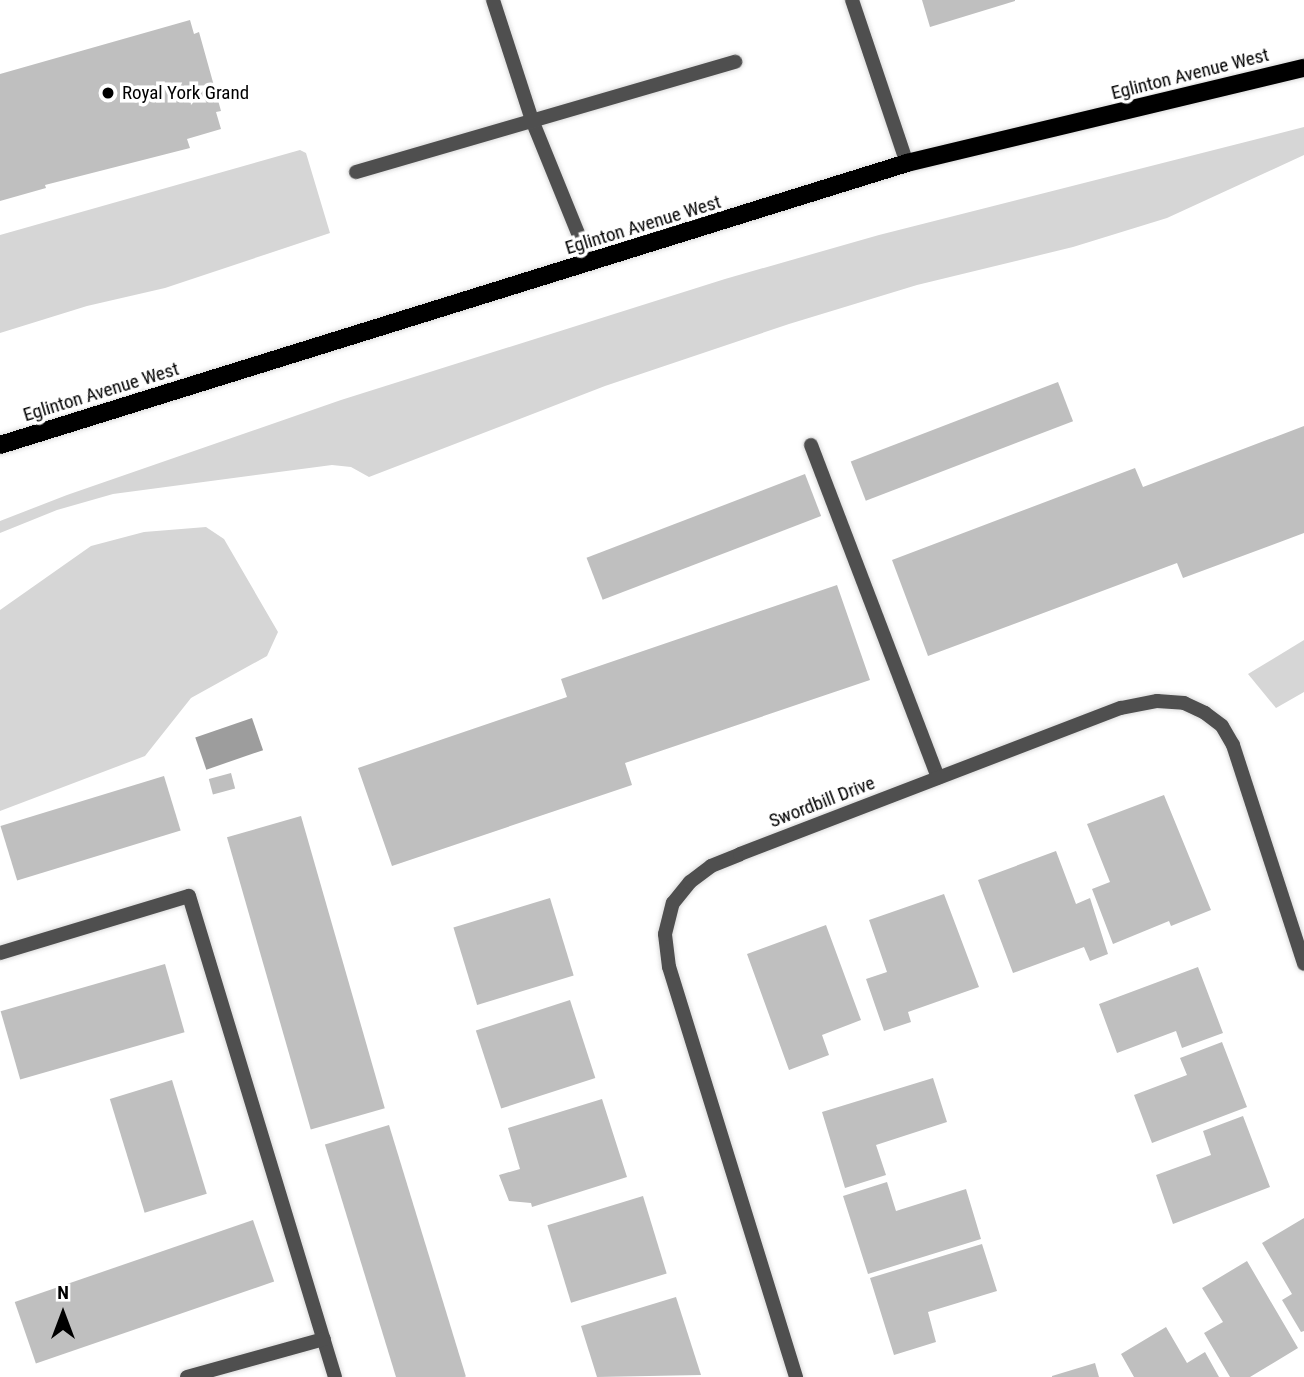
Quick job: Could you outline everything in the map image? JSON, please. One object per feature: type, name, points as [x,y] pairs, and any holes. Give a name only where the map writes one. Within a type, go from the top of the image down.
[{"type":"main road","name":"Eglinton Avenue West","points":[[0,445],[907,163],[1304,68]]},
{"type":"street","points":[[493,0],[532,120],[590,263]]},
{"type":"street","points":[[852,0],[907,163]]},
{"type":"street","points":[[356,172],[736,62]]},
{"type":"street","points":[[811,445],[938,778]]},
{"type":"street","name":"Swordbill Drive","points":[[796,1377],[669,967],[665,934],[673,903],[690,882],[711,866],[1121,708],[1157,701],[1184,703],[1205,713],[1222,726],[1233,745],[1304,964]]},
{"type":"street","points":[[0,953],[189,896],[335,1377]]},
{"type":"street","points":[[187,1377],[324,1339]]},
{"type":"shaded area","points":[[1304,127],[1304,155],[1167,218],[1073,247],[917,285],[789,324],[605,386],[369,477],[351,467],[332,465],[113,494],[57,510],[0,533],[0,521],[67,495],[341,400],[725,279],[879,235]]},
{"type":"shaded area","points":[[300,150],[306,153],[330,233],[165,288],[87,306],[0,333],[0,235]]},
{"type":"shaded area","points":[[206,527],[224,539],[278,632],[267,656],[191,698],[145,756],[0,811],[0,610],[91,546],[144,532]]},
{"type":"shaded area","points":[[1304,640],[1304,692],[1276,708],[1248,674]]},
{"type":"shaded area","points":[[252,718],[263,750],[206,770],[195,738]]},
{"type":"building","points":[[922,0],[1015,0],[1015,1],[930,27]]},
{"type":"building","name":"Royal York Grand","points":[[190,20],[194,34],[199,32],[221,111],[216,112],[221,129],[187,139],[190,148],[45,185],[46,188],[0,201],[0,74]]},
{"type":"building","points":[[1058,382],[1073,421],[866,501],[851,462]]},
{"type":"building","points":[[1304,426],[1304,533],[1183,578],[1177,563],[928,656],[892,560],[1135,468],[1143,487]]},
{"type":"building","points":[[805,474],[821,516],[603,600],[587,558]]},
{"type":"building","points":[[837,585],[870,680],[625,763],[632,785],[392,866],[358,768],[567,697],[561,679]]},
{"type":"building","points":[[231,773],[235,788],[213,794],[209,779]]},
{"type":"building","points":[[164,776],[181,831],[17,881],[0,826]]},
{"type":"building","points":[[1164,795],[1211,910],[1171,926],[1169,921],[1113,944],[1092,889],[1110,882],[1087,824]]},
{"type":"building","points":[[301,816],[385,1108],[311,1129],[227,837]]},
{"type":"building","points":[[1056,851],[1076,904],[1090,898],[1108,954],[1090,961],[1084,947],[1013,973],[978,880]]},
{"type":"building","points":[[944,894],[979,987],[908,1012],[911,1022],[884,1031],[866,979],[887,972],[869,920]]},
{"type":"building","points":[[550,898],[574,975],[477,1005],[453,928]]},
{"type":"building","points":[[826,925],[861,1020],[822,1035],[829,1055],[789,1070],[747,954]]},
{"type":"building","points":[[165,964],[185,1032],[20,1079],[1,1011]]},
{"type":"building","points":[[1198,967],[1223,1033],[1182,1048],[1176,1031],[1117,1053],[1099,1004]]},
{"type":"building","points":[[570,1000],[595,1078],[501,1109],[476,1031]]},
{"type":"building","points":[[1222,1042],[1247,1107],[1152,1143],[1134,1095],[1187,1075],[1180,1058]]},
{"type":"building","points":[[933,1078],[947,1122],[876,1145],[886,1175],[845,1188],[822,1112]]},
{"type":"building","points":[[172,1080],[207,1194],[145,1213],[110,1099]]},
{"type":"building","points":[[602,1099],[627,1177],[532,1207],[531,1203],[509,1201],[499,1175],[520,1169],[508,1128]]},
{"type":"building","points":[[1243,1116],[1270,1187],[1173,1224],[1156,1175],[1211,1155],[1203,1131]]},
{"type":"building","points":[[389,1125],[466,1377],[396,1377],[325,1145]]},
{"type":"building","points":[[887,1182],[896,1211],[966,1189],[981,1239],[868,1274],[843,1196]]},
{"type":"building","points":[[643,1196],[667,1273],[571,1303],[547,1225]]},
{"type":"building","points":[[1304,1218],[1304,1331],[1301,1332],[1282,1300],[1292,1294],[1262,1243]]},
{"type":"building","points":[[253,1220],[274,1281],[36,1364],[15,1302]]},
{"type":"building","points":[[982,1244],[997,1291],[928,1312],[936,1342],[894,1355],[870,1278]]},
{"type":"building","points":[[1247,1261],[1298,1348],[1250,1377],[1230,1377],[1204,1333],[1223,1322],[1202,1288]]},
{"type":"building","points":[[676,1297],[701,1375],[597,1377],[581,1326]]},
{"type":"building","points":[[1166,1327],[1187,1363],[1205,1352],[1219,1377],[1134,1377],[1121,1354]]},
{"type":"building","points":[[1095,1363],[1099,1377],[1052,1377],[1052,1376]]},
{"type":"place","name":"Royal York Grand","points":[[108,93]]}]
